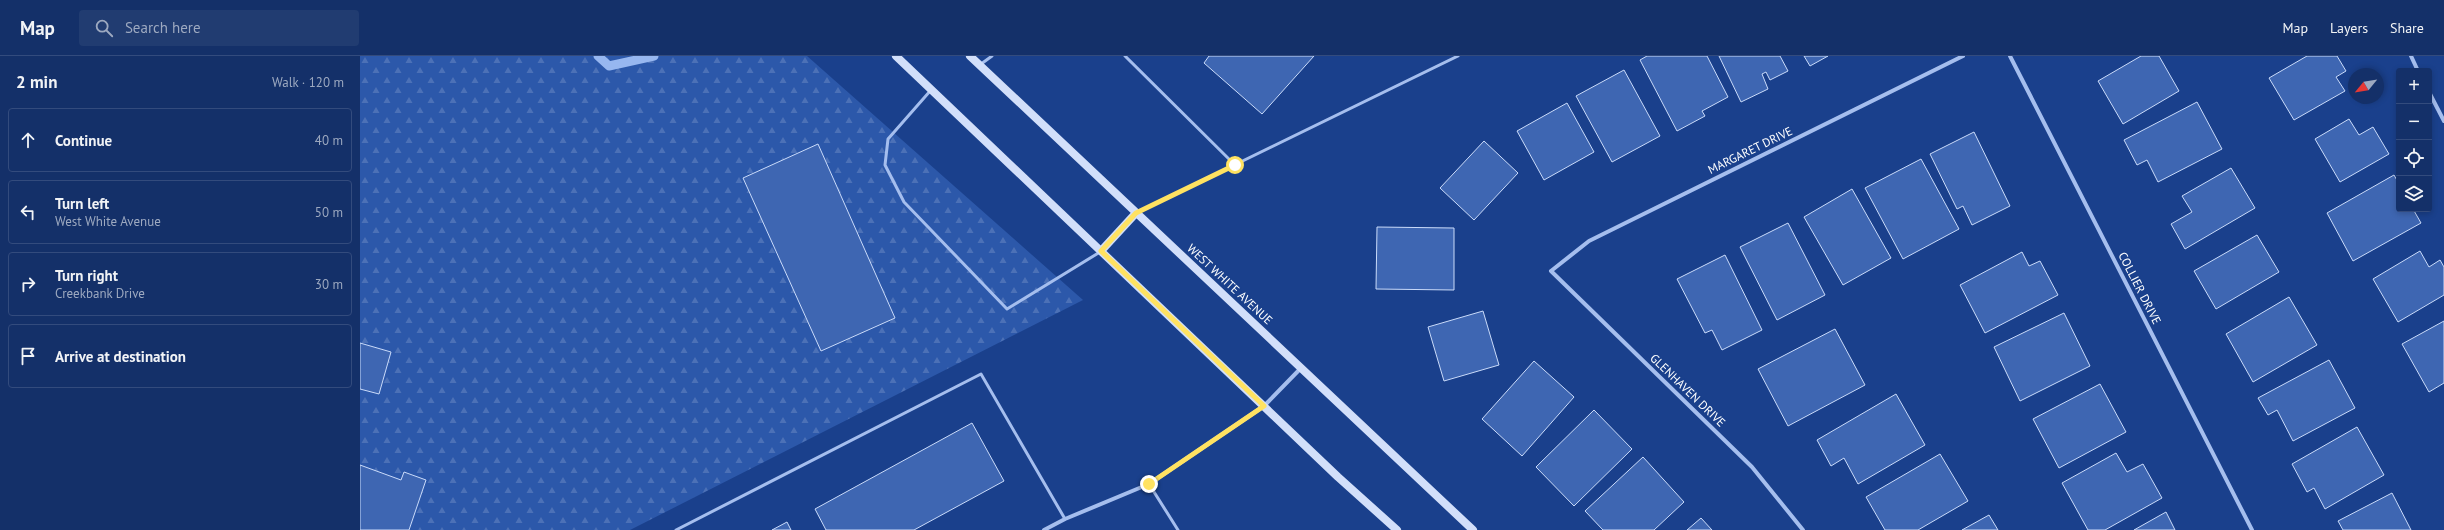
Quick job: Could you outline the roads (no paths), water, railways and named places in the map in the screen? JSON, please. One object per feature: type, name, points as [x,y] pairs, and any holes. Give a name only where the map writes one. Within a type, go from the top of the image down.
[{"type":"main road","points":[[896,56],[1264,406],[1397,530]]},
{"type":"main road","name":"WEST WHITE AVENUE","points":[[970,56],[1473,530]]},
{"type":"main road","points":[[1101,251],[1136,213]]},
{"type":"street","name":"MARGARET DRIVE","points":[[1551,271],[1589,241],[1963,56]]},
{"type":"street","name":"COLLIER DRIVE","points":[[2010,56],[2252,530]]},
{"type":"street","points":[[2411,56],[2417,68]]},
{"type":"street","points":[[2432,98],[2444,121]]},
{"type":"street","name":"GLENHAVEN DRIVE","points":[[1551,271],[1752,467],[1803,530]]},
{"type":"street","points":[[1044,530],[1065,519],[1149,484],[1264,406],[1301,368]]},
{"type":"lane","points":[[979,65],[992,56]]},
{"type":"lane","points":[[1125,56],[1235,165]]},
{"type":"lane","points":[[1136,213],[1458,56]]},
{"type":"lane","points":[[932,90],[888,139],[884,165],[904,202],[1007,309],[1101,251]]},
{"type":"lane","points":[[676,530],[981,374],[1065,519]]},
{"type":"lane","points":[[1149,484],[1178,530]]},
{"type":"waterway","points":[[598,56],[609,66],[654,56]]}]
